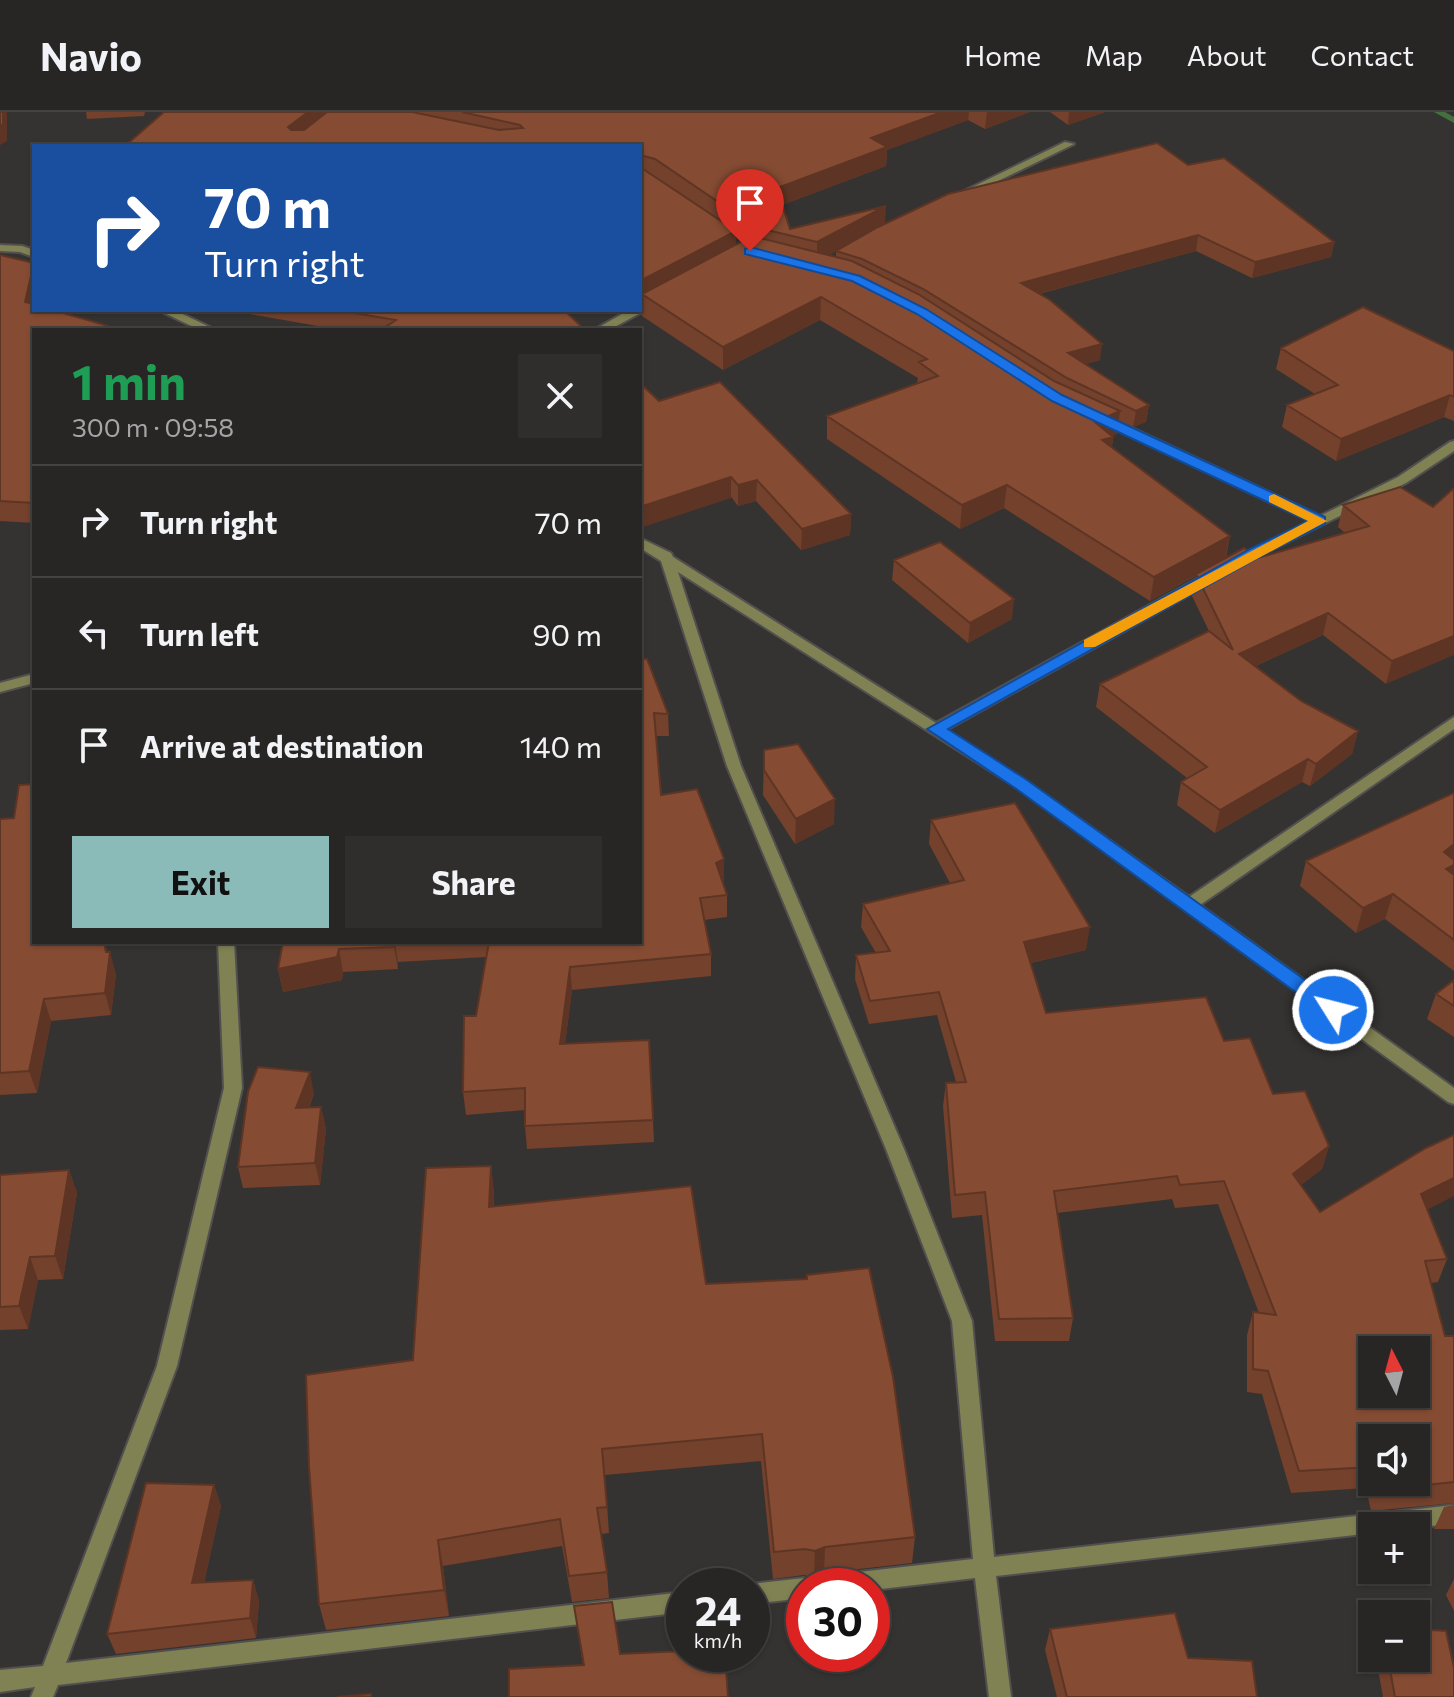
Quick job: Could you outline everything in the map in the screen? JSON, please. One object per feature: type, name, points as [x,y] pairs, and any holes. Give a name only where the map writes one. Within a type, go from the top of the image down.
[{"type":"street","points":[[956,197],[1069,144]]},
{"type":"street","points":[[0,233],[32,253]]},
{"type":"street","points":[[0,248],[22,249]]},
{"type":"street","points":[[642,308],[654,302]]},
{"type":"street","points":[[169,312],[205,328]]},
{"type":"street","points":[[604,328],[633,312]]},
{"type":"street","points":[[1083,410],[1320,521]]},
{"type":"street","points":[[936,729],[1257,551],[1402,480],[1454,445]]},
{"type":"street","points":[[642,543],[1021,784],[1454,1097]]},
{"type":"street","points":[[666,556],[734,766],[895,1149],[962,1321],[984,1568],[1000,1697]]},
{"type":"street","points":[[0,688],[32,679]]},
{"type":"street","points":[[1189,905],[1454,722]]},
{"type":"street","points":[[42,1697],[167,1366],[233,1088],[226,944]]},
{"type":"street","points":[[890,1579],[1454,1514]]},
{"type":"street","points":[[0,1681],[666,1604]]},
{"type":"building","points":[[164,112],[308,112],[288,127],[304,130],[327,112],[412,112],[499,130],[523,128],[462,112],[942,112],[871,138],[887,147],[777,188],[790,229],[886,206],[817,242],[755,227],[655,159],[642,156],[642,144],[127,144]]},
{"type":"building","points":[[1157,143],[1188,165],[1224,158],[1334,242],[1255,262],[1198,235],[1021,283],[1050,300],[1102,344],[1068,353],[1149,405],[1136,411],[1067,378],[923,289],[862,259],[836,251],[948,194]]},
{"type":"building","points":[[642,168],[736,231],[642,280]]},
{"type":"building","points":[[752,236],[852,261],[918,294],[1054,381],[1120,411],[1095,422],[1113,437],[1102,440],[1230,536],[1154,577],[1007,485],[962,505],[827,416],[938,376],[919,362],[927,359],[821,297],[723,347],[642,294]]},
{"type":"building","points":[[0,255],[32,263],[25,302],[32,304],[32,312],[60,312],[115,328],[32,328],[32,503],[0,501]]},
{"type":"building","points":[[1363,307],[1454,351],[1454,397],[1450,395],[1341,439],[1287,405],[1338,385],[1281,348]]},
{"type":"building","points":[[348,312],[566,312],[583,328],[384,328],[396,320]]},
{"type":"building","points":[[720,382],[851,514],[802,529],[757,480],[738,485],[731,477],[642,506],[642,385],[659,401]]},
{"type":"building","points":[[1400,487],[1433,507],[1454,488],[1454,636],[1392,661],[1328,613],[1239,654],[1301,701],[1358,731],[1316,764],[1308,759],[1220,810],[1181,782],[1207,767],[1100,684],[1209,631],[1233,650],[1196,574],[1244,548],[1258,558],[1369,526],[1343,505]]},
{"type":"building","points":[[940,542],[1014,599],[970,623],[894,560]]},
{"type":"building","points":[[642,659],[647,659],[668,714],[654,713],[661,795],[697,789],[724,859],[716,863],[727,895],[700,898],[711,954],[570,967],[560,1044],[649,1040],[653,1120],[525,1126],[525,1088],[463,1092],[464,1016],[476,1016],[489,944],[642,944]]},
{"type":"building","points":[[798,744],[835,799],[796,819],[764,770],[764,750]]},
{"type":"building","points":[[32,784],[32,944],[104,944],[106,952],[110,952],[105,993],[44,999],[29,1071],[0,1073],[0,819],[14,818],[19,785]]},
{"type":"building","points":[[1454,793],[1454,844],[1444,852],[1454,860],[1454,865],[1446,869],[1454,875],[1454,940],[1393,894],[1363,908],[1306,861]]},
{"type":"building","points":[[1015,803],[1090,927],[1024,942],[1046,1013],[1206,997],[1224,1041],[1250,1038],[1273,1094],[1305,1091],[1329,1146],[1293,1174],[1320,1212],[1426,1148],[1454,1135],[1454,1178],[1421,1194],[1447,1259],[1425,1261],[1445,1336],[1454,1336],[1454,1482],[1430,1485],[1430,1424],[1358,1424],[1358,1468],[1299,1471],[1268,1371],[1253,1369],[1253,1312],[1276,1315],[1224,1181],[1180,1185],[1177,1176],[1054,1191],[1073,1318],[999,1319],[985,1192],[955,1195],[946,1083],[966,1082],[939,992],[870,1001],[856,955],[890,951],[863,904],[964,880],[931,820]]},
{"type":"building","points":[[283,944],[395,944],[394,947],[339,949],[337,957],[278,969]]},
{"type":"building","points":[[1454,980],[1454,1006],[1436,994]]},
{"type":"building","points":[[258,1067],[310,1072],[296,1108],[321,1107],[315,1163],[238,1167],[248,1092]]},
{"type":"building","points":[[491,1166],[489,1207],[691,1186],[706,1284],[807,1279],[807,1275],[869,1268],[893,1377],[915,1537],[825,1547],[815,1551],[774,1552],[762,1434],[602,1449],[607,1507],[597,1508],[607,1572],[569,1576],[560,1519],[438,1540],[444,1590],[319,1604],[306,1375],[413,1360],[426,1168]]},
{"type":"building","points":[[69,1170],[55,1256],[30,1257],[19,1306],[0,1307],[0,1175]]},
{"type":"building","points":[[146,1483],[214,1485],[192,1583],[253,1580],[250,1618],[107,1634]]},
{"type":"building","points":[[612,1602],[620,1654],[666,1652],[666,1672],[726,1672],[728,1697],[509,1697],[509,1669],[584,1665],[574,1606]]},
{"type":"building","points":[[1175,1613],[1188,1658],[1252,1661],[1257,1697],[1067,1697],[1050,1629]]},
{"type":"building","points":[[1430,1630],[1446,1631],[1454,1668],[1454,1697],[1395,1697],[1391,1672],[1430,1672]]},
{"type":"building","points":[[371,1694],[371,1697],[337,1697]]},
{"type":"waterway","points":[[1438,112],[1454,120]]},
{"type":"slow traffic","points":[[1090,644],[1257,551],[1320,521],[1274,499]]},
{"type":"route","points":[[750,251],[856,278],[922,312],[1057,398],[1320,521],[1257,551],[936,729],[1021,784],[1333,1010]]}]
